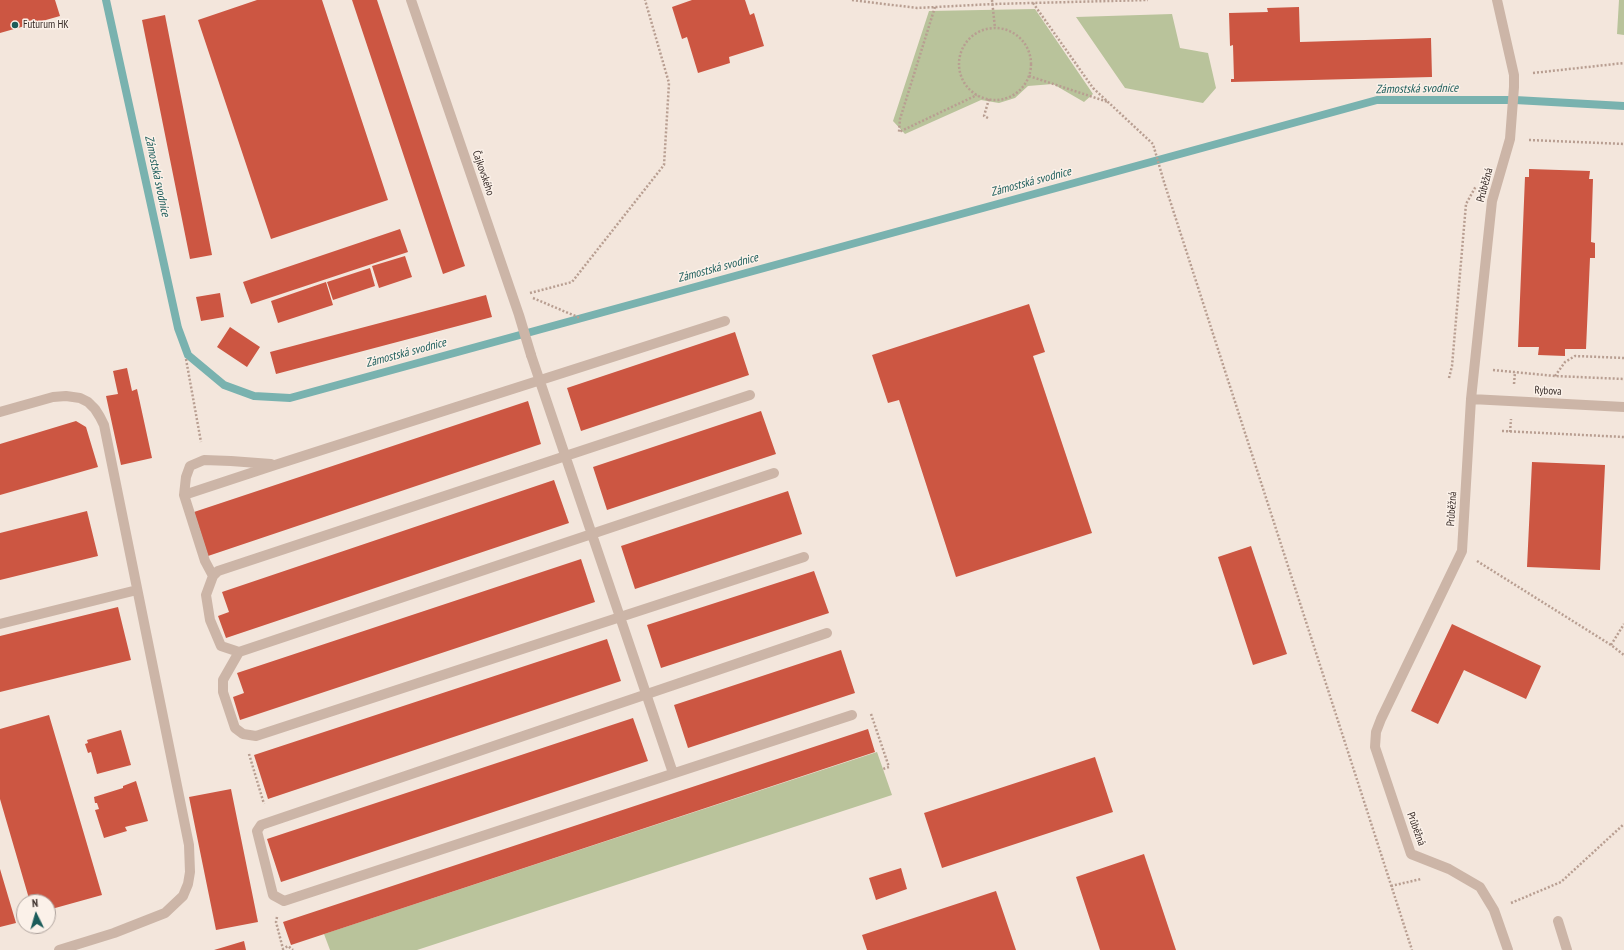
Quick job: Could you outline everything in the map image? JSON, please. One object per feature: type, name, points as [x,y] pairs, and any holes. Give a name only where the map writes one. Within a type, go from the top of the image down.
[{"type":"street","name":"Čajkovského","points":[[411,0],[673,773]]},
{"type":"street","name":"Průběžná","points":[[1498,0],[1514,75],[1514,87],[1510,139],[1492,201],[1472,399],[1462,551],[1381,719],[1376,732],[1375,747],[1411,854],[1449,869],[1480,887],[1494,910],[1508,950]]},
{"type":"street","points":[[184,496],[275,465],[725,321]]},
{"type":"street","points":[[750,395],[218,571],[213,576],[206,595],[210,620],[221,646],[239,652],[774,473]]},
{"type":"street","points":[[0,412],[59,396],[80,398],[88,402],[96,409],[104,425],[189,845],[190,872],[188,884],[183,896],[165,914],[114,933],[58,950]]},
{"type":"street","name":"Rybova","points":[[1472,399],[1624,407]]},
{"type":"street","points":[[213,576],[204,561],[184,496],[186,477],[190,466],[204,460],[231,460],[275,465]]},
{"type":"street","points":[[239,652],[224,680],[223,692],[234,728],[243,734],[256,736],[804,557]]},
{"type":"street","points":[[0,624],[137,590]]},
{"type":"street","points":[[827,633],[261,825],[257,831],[273,895],[284,901],[852,715]]},
{"type":"street","points":[[1558,921],[1567,950]]},
{"type":"path","points":[[580,318],[525,294],[572,282],[664,165],[669,83],[645,0]]},
{"type":"path","points":[[852,0],[917,8],[993,4],[1148,0]]},
{"type":"path","points":[[992,0],[995,28]]},
{"type":"path","points":[[1033,3],[1093,88],[1153,144],[1412,950]]},
{"type":"path","points":[[935,7],[900,119],[899,132],[977,95]]},
{"type":"path","points":[[995,28],[1006,30],[1015,34],[1023,41],[1028,50],[1031,60],[1031,71],[1028,76],[1021,89],[1012,96],[1002,99],[982,98],[967,86],[962,77],[960,58],[963,48],[968,40],[985,30],[995,28]]},
{"type":"path","points":[[1514,75],[1624,63]]},
{"type":"path","points":[[1028,76],[1110,103]]},
{"type":"path","points":[[988,118],[984,116],[989,99]]},
{"type":"path","points":[[1510,139],[1624,144]]},
{"type":"path","points":[[1555,376],[1565,362],[1575,356],[1624,358]]},
{"type":"path","points":[[186,359],[204,460]]},
{"type":"path","points":[[1452,366],[1555,376],[1624,379]]},
{"type":"path","points":[[1502,431],[1624,437]]},
{"type":"path","points":[[1462,551],[1624,655]]},
{"type":"path","points":[[1611,646],[1624,624]]},
{"type":"path","points":[[852,715],[870,710],[889,767],[883,769]]},
{"type":"path","points":[[256,736],[250,744],[249,753],[267,812],[279,819]]},
{"type":"path","points":[[1494,910],[1561,882],[1624,824]]},
{"type":"path","points":[[1391,886],[1426,878]]},
{"type":"path","points":[[284,901],[278,910],[276,922],[283,949],[288,946],[293,950]]},
{"type":"green space","points":[[1619,0],[1624,0],[1624,35],[1617,34]]},
{"type":"green space","points":[[1035,9],[1093,94],[1084,102],[1053,84],[1028,86],[1015,98],[999,103],[981,100],[905,134],[893,121],[929,11]]},
{"type":"green space","points":[[1172,14],[1180,48],[1208,53],[1216,88],[1203,103],[1125,88],[1076,17]]},
{"type":"green space","points":[[877,752],[892,795],[417,950],[330,950],[324,934]]},
{"type":"building","name":"Futurum HK","points":[[0,0],[55,0],[60,16],[0,33]]},
{"type":"building","points":[[257,0],[322,0],[388,200],[271,239],[198,20]]},
{"type":"building","points":[[352,0],[377,0],[465,266],[443,274]]},
{"type":"building","points":[[692,0],[745,0],[750,15],[754,13],[764,46],[729,57],[730,63],[698,73],[687,37],[682,39],[672,7]]},
{"type":"building","points":[[1299,7],[1300,42],[1431,38],[1432,77],[1231,82],[1231,79],[1234,79],[1233,45],[1230,46],[1229,13],[1268,12],[1267,8]]},
{"type":"building","points":[[165,15],[212,255],[190,259],[142,20]]},
{"type":"building","points":[[1529,169],[1590,171],[1589,179],[1593,179],[1591,242],[1595,243],[1595,258],[1590,258],[1586,349],[1565,349],[1565,356],[1538,355],[1539,347],[1518,347],[1525,177],[1529,177]]},
{"type":"building","points":[[400,229],[408,252],[251,304],[243,282]]},
{"type":"building","points":[[405,256],[412,277],[379,288],[372,266]]},
{"type":"building","points":[[370,268],[375,286],[333,300],[327,282]]},
{"type":"building","points":[[326,282],[333,305],[278,323],[271,301]]},
{"type":"building","points":[[220,293],[224,317],[201,321],[196,297]]},
{"type":"building","points":[[486,295],[492,317],[276,374],[270,352]]},
{"type":"building","points":[[1029,304],[1045,352],[1033,356],[1092,533],[956,577],[899,400],[888,403],[872,355]]},
{"type":"building","points":[[230,327],[260,347],[247,367],[217,347]]},
{"type":"building","points":[[735,332],[749,375],[581,431],[567,388]]},
{"type":"building","points":[[127,368],[132,391],[137,389],[152,458],[121,465],[106,396],[118,394],[113,371]]},
{"type":"building","points":[[528,401],[541,444],[208,556],[194,512]]},
{"type":"building","points":[[761,411],[776,454],[607,510],[593,467]]},
{"type":"building","points":[[76,421],[86,427],[98,467],[0,495],[0,444]]},
{"type":"building","points":[[1532,462],[1605,465],[1600,570],[1527,567]]},
{"type":"building","points":[[554,480],[569,523],[226,638],[218,616],[229,612],[222,592]]},
{"type":"building","points":[[788,491],[802,534],[635,589],[621,546]]},
{"type":"building","points":[[87,511],[98,556],[0,580],[0,533]]},
{"type":"building","points":[[1251,546],[1287,654],[1253,665],[1218,557]]},
{"type":"building","points":[[581,559],[595,602],[240,720],[233,697],[244,693],[237,673]]},
{"type":"building","points":[[814,571],[829,613],[661,668],[647,625]]},
{"type":"building","points":[[118,607],[131,660],[0,692],[0,636]]},
{"type":"building","points":[[1452,624],[1541,666],[1526,699],[1464,670],[1438,724],[1411,711]]},
{"type":"building","points":[[607,639],[621,681],[268,799],[254,755]]},
{"type":"building","points":[[841,650],[855,693],[688,748],[674,705]]},
{"type":"building","points":[[49,715],[102,895],[56,908],[56,894],[28,894],[0,799],[0,729]]},
{"type":"building","points":[[633,718],[648,761],[281,882],[267,839]]},
{"type":"building","points":[[868,729],[875,752],[291,945],[283,922]]},
{"type":"building","points":[[121,730],[131,765],[97,774],[91,752],[88,753],[85,744],[88,743],[87,740]]},
{"type":"building","points":[[1095,757],[1113,812],[942,868],[924,813]]},
{"type":"building","points":[[136,781],[148,821],[125,827],[127,831],[104,838],[95,810],[99,809],[97,803],[95,803],[94,797],[123,788],[123,786]]},
{"type":"building","points":[[231,789],[258,922],[216,930],[189,797]]},
{"type":"building","points":[[1144,854],[1176,950],[1100,950],[1076,877]]},
{"type":"building","points":[[901,868],[907,889],[876,900],[869,878]]},
{"type":"building","points":[[0,869],[16,923],[0,927]]},
{"type":"building","points":[[996,891],[1016,950],[867,950],[862,935]]},
{"type":"building","points":[[244,941],[246,950],[214,950]]},
{"type":"waterway","name":"Zámostská svodnice","points":[[106,0],[178,328],[188,355],[224,385],[254,396],[290,398],[1377,100],[1515,100],[1624,106]]},
{"type":"place","name":"Futurum HK","points":[[15,25]]}]
